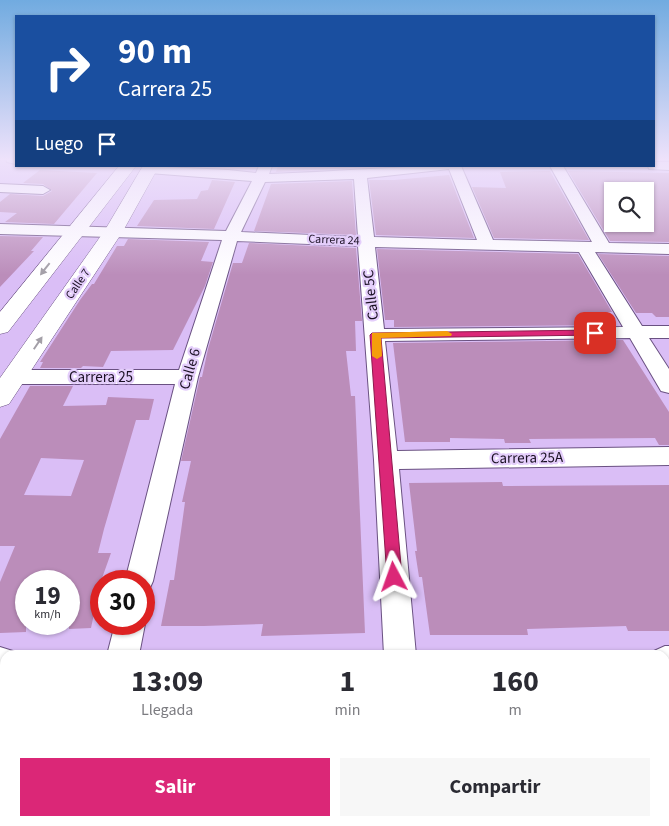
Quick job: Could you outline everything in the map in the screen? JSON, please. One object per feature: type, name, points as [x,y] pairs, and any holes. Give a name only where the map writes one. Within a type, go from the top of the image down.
[{"type":"main road","points":[[0,327],[102,198]]},
{"type":"main road","name":"Calle 7","points":[[0,398],[114,231],[133,198]]},
{"type":"street","name":"Calle 6","points":[[143,570],[187,377],[231,236],[250,198]]},
{"type":"street","name":"Calle 5C","points":[[362,198],[386,460],[400,650]]},
{"type":"street","points":[[467,198],[486,245]]},
{"type":"street","points":[[574,198],[603,247]]},
{"type":"street","name":"Carrera 24","points":[[0,229],[114,231],[366,242],[669,249]]},
{"type":"street","points":[[584,247],[669,386]]},
{"type":"street","points":[[375,335],[669,332]]},
{"type":"street","name":"Carrera 25","points":[[15,377],[187,377]]},
{"type":"street","name":"Carrera 25A","points":[[386,460],[669,456]]},
{"type":"street","points":[[123,650],[127,635]]},
{"type":"building","points":[[6,198],[76,198],[54,224],[5,222],[17,213],[0,212],[0,202]]},
{"type":"building","points":[[228,198],[214,229],[137,226],[154,200]]},
{"type":"building","points":[[266,198],[353,198],[356,235],[254,231]]},
{"type":"building","points":[[371,198],[458,198],[474,238],[376,235]]},
{"type":"building","points":[[477,198],[565,198],[589,240],[494,238]]},
{"type":"building","points":[[584,198],[604,198],[604,231]]},
{"type":"building","points":[[654,198],[669,198],[669,242],[610,241],[605,232],[654,232]]},
{"type":"building","points":[[0,236],[43,237],[31,251],[34,251],[0,287]]},
{"type":"building","points":[[128,239],[209,242],[201,261],[213,262],[205,286],[173,350],[111,351],[103,367],[40,368],[43,362],[40,362],[80,300],[92,284],[94,284],[117,246],[124,246]]},
{"type":"building","points":[[249,243],[356,248],[362,321],[355,321],[356,351],[346,351],[351,396],[355,396],[365,633],[261,636],[263,624],[161,626],[170,580],[174,580],[185,502],[182,502],[191,461],[181,461],[200,377],[202,377],[208,349],[233,263],[242,263]]},
{"type":"building","points":[[377,249],[578,254],[612,312],[608,312],[615,325],[394,327],[394,320],[385,320]]},
{"type":"building","points":[[598,254],[669,256],[669,317],[656,317],[652,313],[636,313]]},
{"type":"building","points":[[623,340],[669,412],[669,445],[659,445],[655,438],[529,439],[531,443],[505,443],[504,439],[450,438],[450,442],[405,442],[393,343]]},
{"type":"building","points":[[30,386],[73,386],[63,406],[106,405],[108,397],[154,399],[149,420],[136,420],[104,529],[98,553],[111,553],[105,570],[90,570],[90,628],[80,628],[80,570],[15,570],[15,632],[0,633],[0,582],[15,546],[0,546],[0,439]],"holes":[[[41,458],[84,460],[71,496],[24,495]]]},
{"type":"building","points":[[502,482],[503,486],[669,485],[669,631],[628,631],[626,626],[527,629],[528,635],[430,635],[422,577],[419,577],[415,551],[417,551],[409,483]]},
{"type":"slow traffic","points":[[377,356],[375,335],[447,334]]},
{"type":"route","points":[[394,577],[375,335],[595,333]]}]
